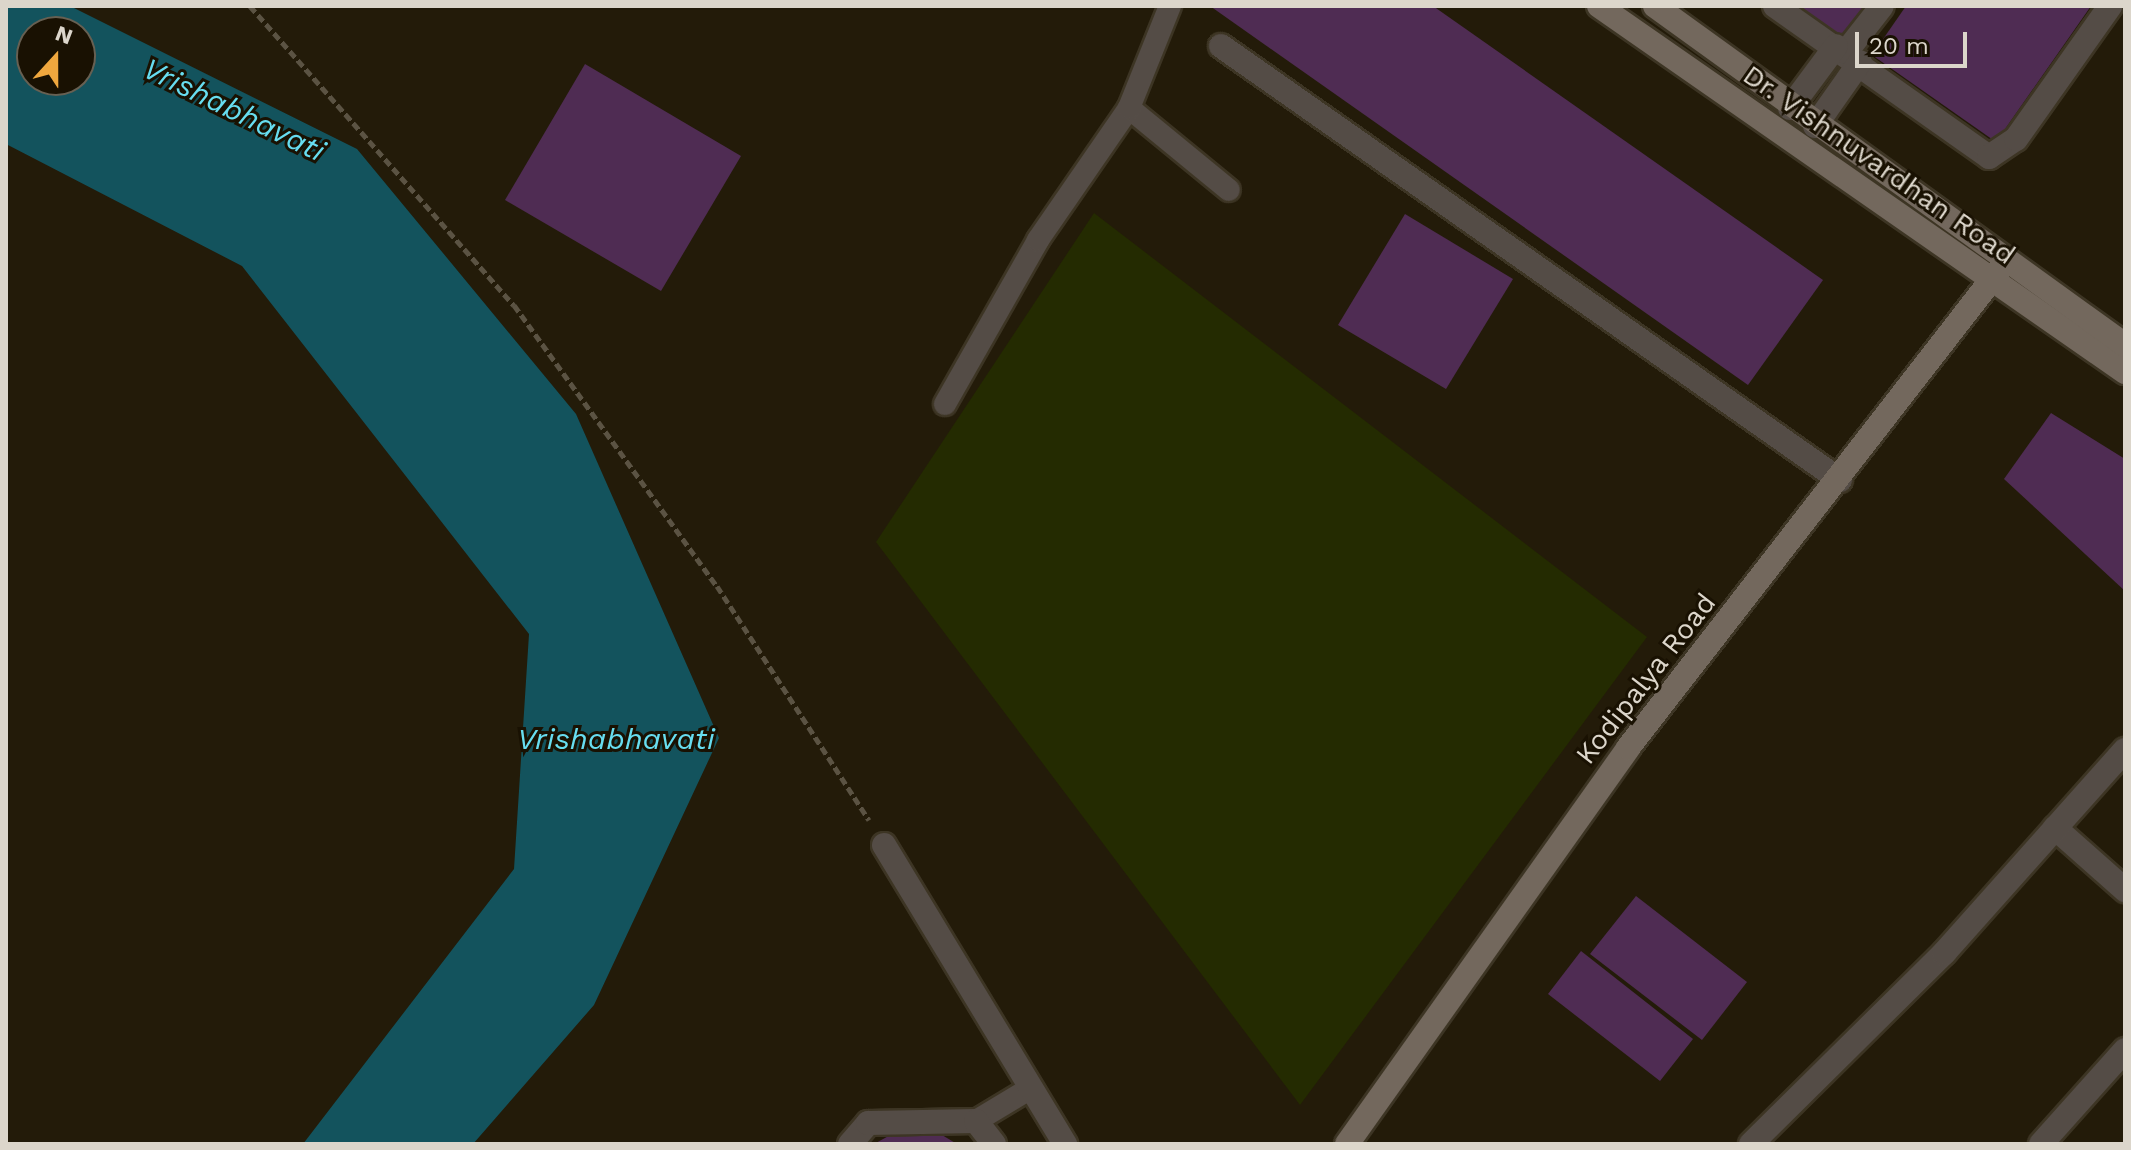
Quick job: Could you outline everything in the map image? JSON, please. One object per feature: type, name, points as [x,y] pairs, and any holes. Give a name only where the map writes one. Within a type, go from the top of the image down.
[{"type":"main road","name":"Dr. Vishnuvardhan Road","points":[[1599,6],[1999,271],[2125,345]]},
{"type":"main road","name":"Dr. Vishnuvardhan Road","points":[[1655,6],[1815,126],[2125,372]]},
{"type":"main road","name":"Kodipalya Road","points":[[1347,1144],[1628,748],[1840,480],[1999,271]]},
{"type":"street","points":[[1775,6],[1847,53],[1989,157],[2016,139],[2110,6]]},
{"type":"street","points":[[1790,108],[1847,53],[1882,6]]},
{"type":"street","points":[[1221,46],[1840,480]]},
{"type":"street","points":[[1815,126],[1847,53]]},
{"type":"street","points":[[1751,1144],[1944,953],[2125,750]]},
{"type":"street","points":[[2055,828],[2125,890]]},
{"type":"street","points":[[884,845],[1065,1144]]},
{"type":"street","points":[[2041,1144],[2125,1050]]},
{"type":"street","points":[[850,1144],[868,1123],[976,1121],[994,1144]]},
{"type":"lane","points":[[945,404],[1038,240],[1129,108],[1170,6]]},
{"type":"lane","points":[[1129,108],[1229,190]]},
{"type":"lane","points":[[976,1121],[1031,1088]]},
{"type":"path","points":[[250,6],[514,305],[717,586],[884,845]]},
{"type":"green space","points":[[1094,213],[1647,637],[1300,1105],[876,542]]},
{"type":"water","name":"Vrishabhavati","points":[[6,6],[70,6],[90,16],[16,16],[16,96],[96,96],[96,19],[357,149],[576,414],[719,738],[594,1005],[473,1144],[303,1144],[514,869],[529,634],[242,266],[6,144]]},
{"type":"building","points":[[1210,6],[1433,6],[1823,280],[1748,385]]},
{"type":"building","points":[[1798,6],[1864,6],[1842,37]]},
{"type":"building","points":[[1906,6],[2091,6],[1996,142],[1872,55]]},
{"type":"building","points":[[585,64],[741,156],[661,291],[505,200]]},
{"type":"building","points":[[1405,214],[1513,279],[1446,389],[1338,325]]},
{"type":"building","points":[[2051,413],[2125,459],[2125,591],[2004,479]]},
{"type":"building","points":[[1636,896],[1747,982],[1702,1040],[1590,954]]},
{"type":"building","points":[[1581,951],[1693,1039],[1660,1081],[1548,994]]},
{"type":"building","points":[[937,1132],[957,1144],[874,1144],[894,1133]]}]
